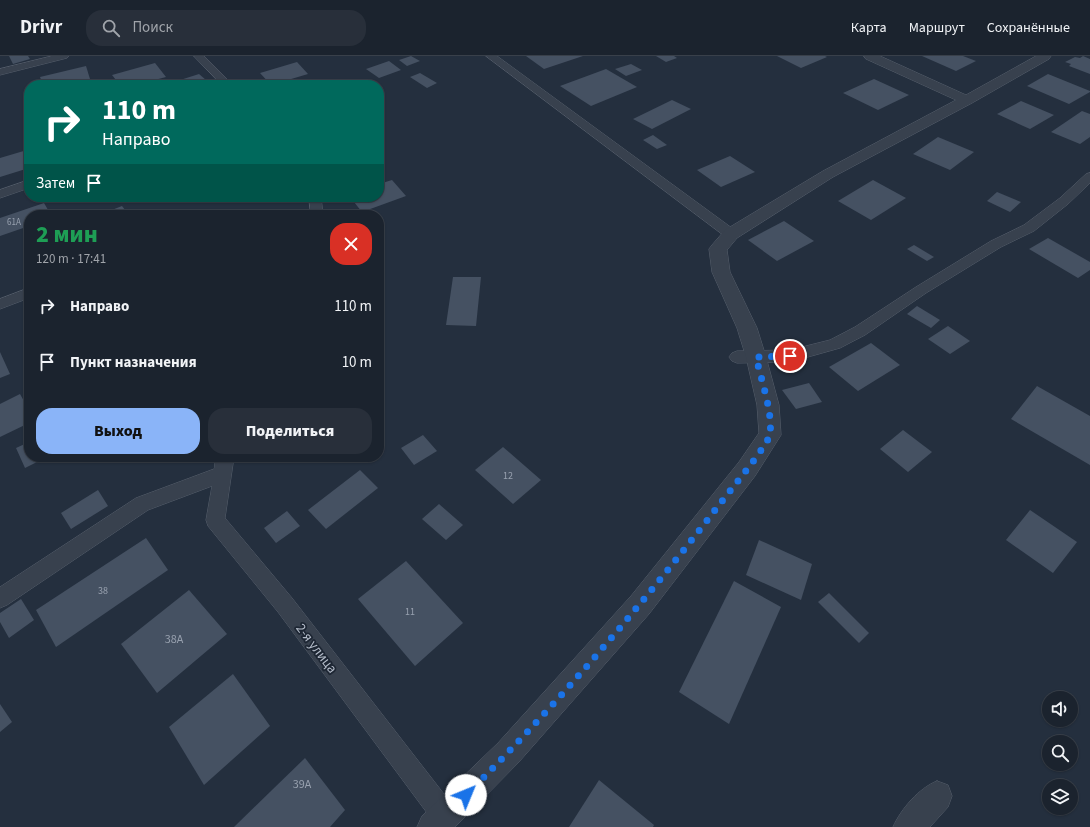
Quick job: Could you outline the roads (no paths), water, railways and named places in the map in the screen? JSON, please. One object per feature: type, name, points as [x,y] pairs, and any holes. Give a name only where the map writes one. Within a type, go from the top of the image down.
[{"type":"street","points":[[870,56],[967,100]]},
{"type":"street","points":[[439,821],[508,753],[630,616],[748,469],[770,436],[768,405],[747,357],[747,328],[721,272],[718,249],[731,234],[828,174],[967,100],[1045,56]]},
{"type":"street","points":[[909,827],[938,796]]},
{"type":"lane","points":[[0,72],[64,56]]},
{"type":"lane","points":[[199,56],[223,80]]},
{"type":"lane","points":[[491,56],[731,234]]},
{"type":"lane","points":[[747,357],[790,356],[835,344],[860,331],[921,290],[996,244],[1029,228],[1090,177]]},
{"type":"lane","points":[[0,194],[24,186]]},
{"type":"lane","points":[[0,304],[24,295]]},
{"type":"lane","name":"2-я улица","points":[[224,465],[215,520],[285,605],[439,821]]},
{"type":"lane","name":"2-я улица","points":[[0,598],[142,504],[224,465]]}]
